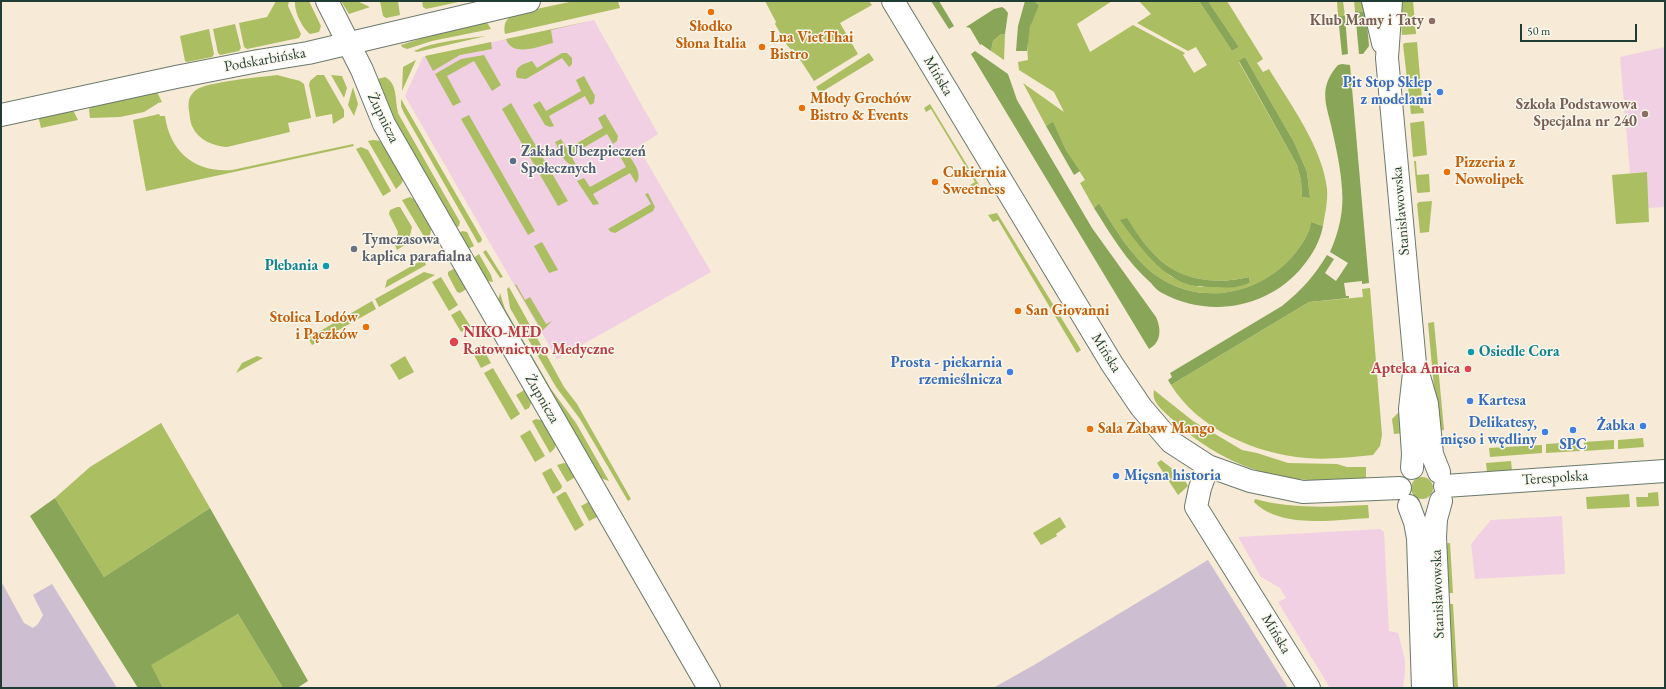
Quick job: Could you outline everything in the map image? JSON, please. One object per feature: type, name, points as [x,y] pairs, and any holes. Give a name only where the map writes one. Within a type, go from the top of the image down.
[{"type":"street","name":"Żupnicza","points":[[327,1],[362,70],[384,124],[708,688]]},
{"type":"street","name":"Podskarbińska","points":[[1,115],[198,73],[349,44],[529,1]]},
{"type":"street","name":"Mińska","points":[[894,1],[1108,357],[1141,407],[1171,442],[1208,466],[1200,488],[1196,507],[1309,688]]},
{"type":"street","name":"Stanisławowska","points":[[1373,1],[1387,58]]},
{"type":"street","name":"Stanisławowska","points":[[1391,1],[1387,58],[1415,364],[1410,409],[1413,454],[1412,468]]},
{"type":"street","name":"Stanisławowska","points":[[1415,364],[1426,400],[1430,423],[1432,454],[1442,486],[1436,519],[1435,538],[1442,688]]},
{"type":"street","points":[[1208,466],[1250,481],[1303,492],[1404,497],[1423,511],[1436,506],[1442,486],[1426,466],[1412,468],[1403,476],[1404,497]]},
{"type":"street","name":"Terespolska","points":[[1442,486],[1665,471]]},
{"type":"street","name":"Stanisławowska","points":[[1404,497],[1415,522],[1418,538],[1423,688]]},
{"type":"shaded area","points":[[594,20],[658,134],[638,147],[711,272],[557,359],[405,96],[423,57]]},
{"type":"shaded area","name":"Szkoła Podstawowa Specjalna nr 240","points":[[1665,47],[1665,207],[1648,208],[1647,172],[1630,173],[1620,57]]},
{"type":"shaded area","points":[[1562,516],[1565,574],[1475,579],[1471,544],[1491,520]]},
{"type":"shaded area","points":[[1380,529],[1384,532],[1389,631],[1398,633],[1405,660],[1403,688],[1330,688],[1278,602],[1286,598],[1280,588],[1261,577],[1238,537]]},
{"type":"shaded area","points":[[1208,560],[1288,688],[993,688],[1034,665]]},
{"type":"shaded area","points":[[1,581],[24,623],[33,628],[38,624],[43,615],[33,595],[52,584],[117,688],[1,688]]},
{"type":"green space","points":[[276,1],[289,1],[288,6],[301,34],[299,38],[247,49],[244,47],[239,23],[267,17]]},
{"type":"green space","points":[[295,1],[309,1],[321,26],[319,32],[310,34],[304,28],[297,14]]},
{"type":"green space","points":[[341,1],[357,1],[370,7],[349,14]]},
{"type":"green space","points":[[380,1],[398,1],[400,15],[386,18],[383,16]]},
{"type":"green space","points":[[422,1],[463,1],[426,9],[423,7]]},
{"type":"green space","points":[[574,1],[618,1],[620,8],[505,34],[504,28],[506,22],[513,14]]},
{"type":"green space","points":[[765,1],[869,1],[872,5],[840,23],[858,54],[814,81],[801,61],[787,45],[775,24],[776,22]]},
{"type":"green space","points":[[931,1],[939,1],[954,26],[949,29]]},
{"type":"green space","points":[[1025,1],[1034,1],[1039,5],[1030,27],[1027,51],[1016,51],[1018,26]]},
{"type":"green space","points":[[1034,1],[1112,1],[1077,24],[1090,52],[1133,25],[1185,53],[1183,55],[1194,73],[1207,65],[1196,47],[1188,51],[1137,23],[1151,14],[1139,1],[1199,1],[1232,51],[1239,47],[1208,1],[1227,1],[1263,59],[1257,63],[1263,72],[1269,69],[1296,112],[1319,158],[1327,189],[1327,203],[1323,226],[1311,222],[1303,242],[1283,266],[1268,277],[1251,286],[1233,291],[1215,293],[1196,292],[1178,287],[1150,271],[1133,254],[1099,203],[1094,208],[1080,183],[1085,180],[1066,150],[1053,123],[1046,126],[1023,83],[1064,112],[1054,92],[1019,70],[1018,62],[1028,60],[1027,46],[1029,32],[1039,5]],"holes":[[[1245,57],[1294,142],[1307,172],[1310,198],[1302,197],[1301,180],[1297,165],[1239,62]],[[1123,219],[1127,219],[1149,249],[1174,270],[1185,275],[1210,280],[1223,281],[1249,277],[1250,282],[1200,287],[1186,284],[1170,276]]]},
{"type":"green space","points":[[1199,1],[1208,1],[1239,47],[1232,51]]},
{"type":"green space","points":[[1337,1],[1343,1],[1345,16],[1338,16]]},
{"type":"green space","points":[[1354,1],[1365,1],[1366,12],[1355,11]]},
{"type":"green space","points":[[1399,1],[1413,1],[1416,34],[1402,35]]},
{"type":"green space","points":[[1002,7],[1008,13],[1005,34],[1001,34],[993,41],[991,51],[981,44],[980,45],[970,28],[966,27],[994,9]]},
{"type":"green space","points":[[1355,11],[1366,12],[1369,46],[1363,54],[1359,54]]},
{"type":"green space","points":[[1338,16],[1345,16],[1348,54],[1342,55]]},
{"type":"green space","points":[[590,21],[551,30],[553,43],[534,48],[514,48],[509,45],[506,39]]},
{"type":"green space","points":[[485,22],[491,29],[432,41],[407,49],[401,45],[463,25]]},
{"type":"green space","points":[[235,24],[241,48],[239,51],[220,55],[218,53],[213,29]]},
{"type":"green space","points":[[209,29],[214,54],[212,57],[187,62],[185,61],[180,36]]},
{"type":"green space","points":[[1001,34],[1005,34],[1004,60],[991,51],[993,41]]},
{"type":"green space","points":[[486,36],[417,52],[414,51],[459,39]]},
{"type":"green space","points":[[491,42],[492,49],[460,55],[433,71],[425,56]]},
{"type":"green space","points":[[1417,42],[1422,100],[1419,101],[1420,108],[1423,108],[1424,113],[1411,114],[1403,44]]},
{"type":"green space","points":[[975,51],[1008,74],[1017,100],[1092,228],[1156,317],[1159,326],[1158,339],[1149,349],[971,54]]},
{"type":"green space","points":[[562,53],[567,53],[572,58],[572,64],[569,67],[562,58],[526,79],[517,78],[516,71],[520,66],[532,61],[537,68]]},
{"type":"green space","points":[[869,53],[874,60],[820,93],[816,87]]},
{"type":"green space","points":[[484,55],[501,85],[492,91],[474,61],[447,76],[461,102],[453,106],[435,74],[461,59]]},
{"type":"green space","points":[[1245,57],[1294,142],[1307,172],[1310,198],[1302,197],[1301,180],[1297,165],[1239,61]]},
{"type":"green space","points":[[416,60],[402,91],[403,67]]},
{"type":"green space","points":[[1338,65],[1350,65],[1369,283],[1362,284],[1362,281],[1344,283],[1346,296],[1349,296],[1349,298],[1309,302],[1171,385],[1168,380],[1172,377],[1170,373],[1282,306],[1301,289],[1318,269],[1327,255],[1334,259],[1325,273],[1336,281],[1348,263],[1330,252],[1340,221],[1342,197],[1339,162],[1325,99],[1325,91],[1331,74]]},
{"type":"green space","points":[[277,75],[300,81],[304,84],[311,118],[288,123],[290,132],[227,147],[211,144],[202,139],[195,131],[191,123],[189,111],[189,100],[193,92],[202,87],[222,82]]},
{"type":"green space","points":[[317,75],[324,75],[344,110],[344,117],[333,124],[332,114],[316,117],[309,85],[310,81]]},
{"type":"green space","points":[[331,75],[342,76],[347,88],[344,98]]},
{"type":"green space","points":[[584,76],[595,96],[594,103],[590,105],[585,96],[549,116],[554,126],[550,127],[545,125],[533,105],[540,101],[546,111],[581,91],[576,80]]},
{"type":"green space","points":[[385,77],[392,84],[394,89],[399,115],[460,222],[459,226],[454,229],[394,122],[378,79]]},
{"type":"green space","points":[[353,87],[358,104],[354,116],[348,105]]},
{"type":"green space","points":[[153,91],[157,92],[162,102],[144,112],[120,117],[90,118],[89,110],[91,105]]},
{"type":"green space","points":[[401,99],[482,239],[481,242],[478,243],[404,113],[401,106]]},
{"type":"green space","points":[[511,103],[568,201],[558,206],[502,109]]},
{"type":"green space","points":[[930,104],[981,188],[977,191],[970,185],[975,182],[931,109],[926,112],[924,108]]},
{"type":"green space","points":[[70,109],[74,112],[78,120],[41,128],[38,115]]},
{"type":"green space","points":[[159,114],[160,116],[165,116],[172,140],[186,158],[207,168],[219,170],[232,170],[353,144],[354,146],[146,191],[133,120]]},
{"type":"green space","points":[[605,114],[618,136],[617,141],[613,144],[607,134],[571,155],[576,165],[569,164],[563,158],[555,142],[561,139],[567,149],[603,128],[598,118]]},
{"type":"green space","points":[[469,115],[535,231],[528,235],[461,119]]},
{"type":"green space","points":[[1424,121],[1427,155],[1413,157],[1410,123]]},
{"type":"green space","points":[[1053,122],[1066,150],[1080,171],[1074,175],[1046,126]]},
{"type":"green space","points":[[368,141],[382,141],[403,178],[402,183],[396,189]]},
{"type":"green space","points":[[361,147],[368,150],[391,191],[383,196],[356,149]]},
{"type":"green space","points":[[627,152],[638,172],[639,176],[636,183],[630,173],[593,194],[599,204],[593,205],[577,181],[584,178],[590,187],[626,167],[620,156]]},
{"type":"green space","points":[[1414,161],[1416,161],[1417,175],[1429,174],[1430,192],[1417,192]]},
{"type":"green space","points":[[1647,172],[1649,222],[1616,224],[1612,175]]},
{"type":"green space","points":[[648,193],[655,207],[653,211],[615,233],[608,229],[651,204],[645,194]]},
{"type":"green space","points":[[410,197],[419,202],[432,226],[430,235],[427,238],[423,235],[402,200]]},
{"type":"green space","points":[[1432,201],[1429,232],[1420,233],[1417,204],[1419,202]]},
{"type":"green space","points":[[1099,203],[1133,254],[1142,263],[1160,278],[1177,287],[1196,292],[1214,293],[1233,291],[1251,286],[1268,277],[1283,266],[1301,245],[1309,230],[1311,222],[1323,226],[1318,242],[1307,261],[1289,280],[1273,292],[1256,300],[1238,305],[1219,307],[1200,306],[1180,301],[1162,293],[1142,275],[1120,248],[1094,208]]},
{"type":"green space","points":[[400,207],[412,227],[408,243],[397,250],[395,245],[398,232],[389,214],[390,210]]},
{"type":"green space","points":[[997,213],[1081,350],[1077,353],[998,220],[993,222],[988,215]]},
{"type":"green space","points":[[1127,218],[1149,249],[1174,270],[1185,275],[1210,280],[1223,281],[1249,277],[1250,282],[1234,287],[1205,287],[1186,284],[1176,279],[1157,265],[1120,220]]},
{"type":"green space","points":[[462,231],[467,232],[474,246],[466,250],[458,234]]},
{"type":"green space","points":[[542,242],[558,270],[549,273],[534,246]]},
{"type":"green space","points":[[486,250],[503,277],[500,278],[483,252]]},
{"type":"green space","points":[[479,254],[491,275],[493,282],[487,281],[472,259]]},
{"type":"green space","points":[[424,259],[426,265],[385,288],[387,280]]},
{"type":"green space","points":[[457,267],[468,288],[460,293],[457,292],[448,275],[448,272]]},
{"type":"green space","points":[[424,272],[435,275],[379,307],[375,299]]},
{"type":"green space","points":[[441,277],[458,305],[449,311],[432,282]]},
{"type":"green space","points":[[516,284],[525,300],[530,297],[546,324],[552,321],[542,331],[515,285]]},
{"type":"green space","points":[[509,287],[564,387],[577,404],[631,499],[628,501],[580,419],[556,387],[510,308],[507,289]]},
{"type":"green space","points":[[1370,288],[1382,435],[1380,446],[1373,455],[1314,459],[1287,456],[1248,445],[1212,426],[1196,414],[1183,401],[1171,385],[1309,302],[1363,297],[1362,289]]},
{"type":"green space","points":[[500,293],[505,309],[551,389],[576,423],[609,481],[600,478],[498,301]]},
{"type":"green space","points":[[372,301],[376,309],[312,345],[308,338]]},
{"type":"green space","points":[[460,310],[471,327],[461,332],[451,315]]},
{"type":"green space","points":[[1434,322],[1444,430],[1438,431],[1428,323]]},
{"type":"green space","points":[[481,345],[491,363],[481,368],[472,351]]},
{"type":"green space","points":[[257,356],[263,358],[236,373],[242,363]]},
{"type":"green space","points":[[405,356],[414,372],[399,380],[390,365]]},
{"type":"green space","points":[[493,368],[520,414],[511,420],[484,373]]},
{"type":"green space","points":[[526,389],[532,401],[529,408],[525,410],[516,395]]},
{"type":"green space","points":[[1154,390],[1193,421],[1242,450],[1288,463],[1337,464],[1347,467],[1366,467],[1366,478],[1309,480],[1290,478],[1272,475],[1235,462],[1218,453],[1186,432],[1156,403],[1154,399]]},
{"type":"green space","points":[[1402,409],[1404,433],[1394,434],[1392,419]]},
{"type":"green space","points":[[536,419],[545,421],[556,442],[555,448],[550,453],[532,421]]},
{"type":"green space","points":[[161,423],[210,508],[104,577],[55,498],[90,467]]},
{"type":"green space","points":[[530,430],[545,456],[535,462],[520,436]]},
{"type":"green space","points":[[1643,438],[1644,447],[1618,449],[1618,440]]},
{"type":"green space","points":[[1614,440],[1614,449],[1584,451],[1584,442]]},
{"type":"green space","points":[[1579,442],[1580,451],[1546,453],[1546,444]]},
{"type":"green space","points":[[1542,445],[1542,453],[1490,457],[1489,448]]},
{"type":"green space","points":[[1161,460],[1183,477],[1188,486],[1178,495],[1157,463]]},
{"type":"green space","points":[[1511,461],[1512,470],[1487,472],[1486,463]]},
{"type":"green space","points":[[564,463],[568,464],[577,476],[567,482],[557,465]]},
{"type":"green space","points":[[551,468],[562,486],[561,489],[553,494],[542,473]]},
{"type":"green space","points":[[1422,477],[1430,480],[1433,488],[1430,496],[1422,499],[1414,496],[1411,488],[1414,480]]},
{"type":"green space","points":[[566,492],[584,525],[575,531],[556,497]]},
{"type":"green space","points":[[1658,492],[1659,506],[1637,507],[1636,497],[1648,497],[1648,493]]},
{"type":"green space","points":[[1629,494],[1630,507],[1587,509],[1586,497]]},
{"type":"green space","points":[[55,498],[104,577],[210,508],[308,681],[297,688],[283,688],[238,614],[151,665],[163,688],[138,688],[30,516]]},
{"type":"green space","points":[[1255,499],[1297,506],[1325,507],[1368,505],[1369,518],[1324,521],[1293,519],[1278,516],[1265,511],[1254,502]]},
{"type":"green space","points":[[590,501],[599,516],[589,521],[581,506]]},
{"type":"green space","points":[[1060,517],[1066,527],[1056,534],[1057,536],[1041,545],[1033,533]]},
{"type":"green space","points":[[1450,543],[1453,593],[1448,593],[1442,544]]},
{"type":"green space","points":[[1448,604],[1453,604],[1458,688],[1448,688]]},
{"type":"green space","points":[[238,614],[283,688],[163,688],[150,665]]},
{"type":"place","name":"Słodko Słona Italia","points":[[711,12]]},
{"type":"place","name":"Klub Mamy i Taty","points":[[1432,21]]},
{"type":"place","name":"Lua VietThai Bistro","points":[[762,47]]},
{"type":"place","name":"Pit Stop Sklep z modelami","points":[[1440,92]]},
{"type":"place","name":"Młody Grochów Bistro & Events","points":[[802,108]]},
{"type":"place","name":"Szkoła Podstawowa Specjalna nr 240","points":[[1645,114]]},
{"type":"place","name":"Zakład Ubezpieczeń Społecznych","points":[[513,161]]},
{"type":"place","name":"Pizzeria z Nowolipek","points":[[1447,172]]},
{"type":"place","name":"Cukiernia Sweetness","points":[[935,182]]},
{"type":"place","name":"Tymczasowa kaplica parafialna","points":[[354,249]]},
{"type":"place","name":"Plebania","points":[[326,266]]},
{"type":"place","name":"San Giovanni","points":[[1018,311]]},
{"type":"place","name":"Stolica Lodów i Pączków","points":[[366,327]]},
{"type":"place","name":"NIKO-MED Ratownictwo Medyczne","points":[[454,342]]},
{"type":"place","name":"Osiedle Cora","points":[[1471,352]]},
{"type":"place","name":"Apteka Amica","points":[[1468,369]]},
{"type":"place","name":"Prosta - piekarnia rzemieślnicza","points":[[1010,372]]},
{"type":"place","name":"Kartesa","points":[[1470,401]]},
{"type":"place","name":"Żabka","points":[[1643,426]]},
{"type":"place","name":"Sala Zabaw Mango","points":[[1090,429]]},
{"type":"place","name":"SPC","points":[[1573,430]]},
{"type":"place","name":"Delikatesy, mięso i wędliny","points":[[1545,432]]},
{"type":"place","name":"Mięsna historia","points":[[1116,476]]}]
